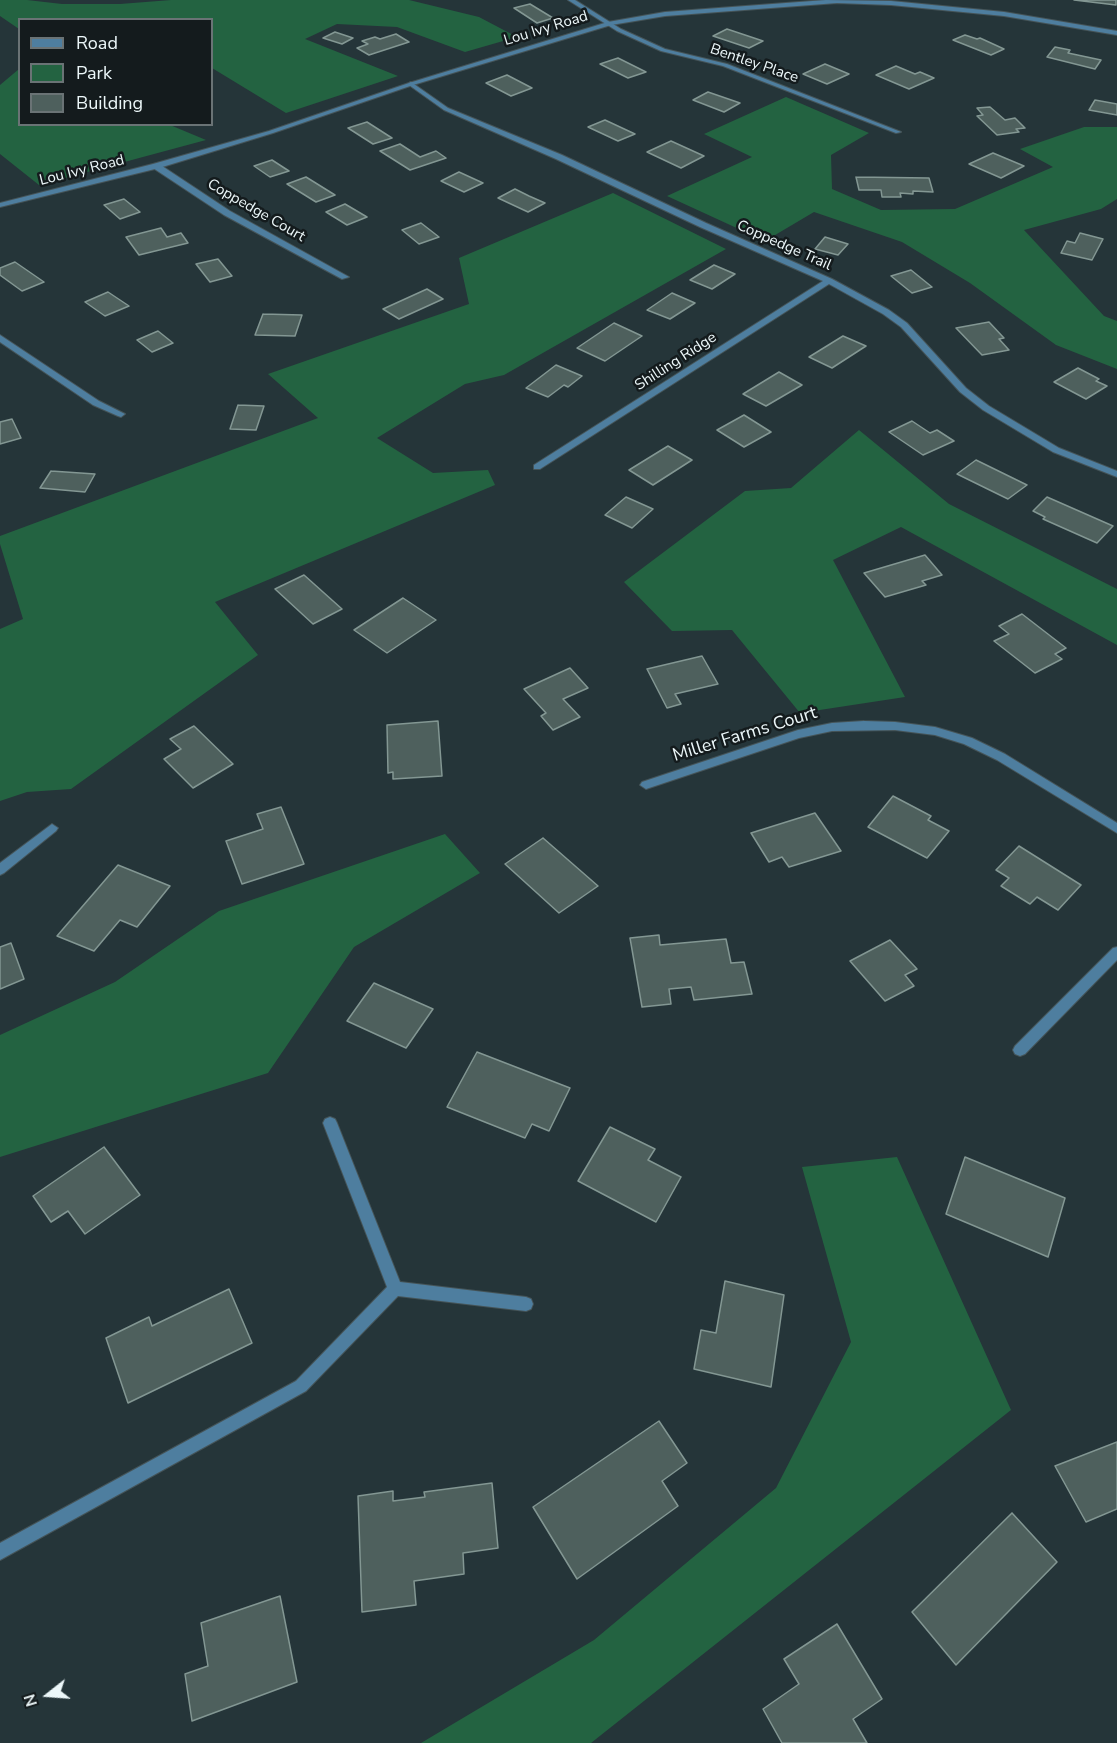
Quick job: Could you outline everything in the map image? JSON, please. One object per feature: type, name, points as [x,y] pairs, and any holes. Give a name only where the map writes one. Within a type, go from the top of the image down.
[{"type":"street","name":"Bentley Place","points":[[571,0],[619,30],[663,50],[725,65],[898,132]]},
{"type":"street","name":"Lou Ivy Road","points":[[0,205],[156,166],[271,132],[411,84],[610,23],[676,13],[837,1],[952,8],[1117,33]]},
{"type":"street","name":"Coppedge Trail","points":[[411,84],[446,109],[559,157],[829,281],[886,312],[904,325],[963,390],[986,408],[1056,450],[1117,474]]},
{"type":"street","name":"Coppedge Court","points":[[156,166],[227,213],[345,277]]},
{"type":"street","name":"Shilling Ridge","points":[[537,467],[829,281]]},
{"type":"street","points":[[0,338],[96,403],[121,414]]},
{"type":"street","name":"Miller Farms Court","points":[[646,785],[798,734],[842,726],[895,726],[935,731],[968,741],[1000,757],[1117,829]]},
{"type":"street","points":[[0,870],[52,828]]},
{"type":"street","points":[[1020,1050],[1117,952]]},
{"type":"street","points":[[330,1123],[395,1289]]},
{"type":"street","points":[[395,1289],[526,1304]]},
{"type":"street","points":[[0,1552],[301,1386],[395,1289]]},
{"type":"green space","points":[[0,0],[62,4],[120,4],[171,0],[409,0],[479,17],[517,37],[465,52],[397,27],[337,24],[305,39],[398,76],[286,113],[213,69],[213,18],[18,18],[18,28],[0,16]]},
{"type":"green space","points":[[18,70],[18,126],[172,126],[206,140],[39,185],[0,154],[0,85]]},
{"type":"green space","points":[[786,97],[869,133],[831,155],[832,189],[881,210],[955,209],[1053,167],[1020,149],[1084,127],[1117,127],[1117,199],[1101,209],[1024,230],[1104,316],[1117,321],[1117,369],[1056,345],[970,283],[902,242],[814,212],[765,241],[667,196],[752,157],[704,134]]},
{"type":"green space","points":[[613,193],[726,249],[504,375],[465,384],[377,438],[433,473],[488,470],[495,485],[215,602],[258,655],[71,789],[27,792],[0,801],[0,629],[23,619],[0,544],[0,536],[318,418],[268,374],[469,304],[459,258]]},
{"type":"green space","points":[[859,430],[949,504],[1117,589],[1117,645],[901,527],[833,560],[905,697],[800,713],[732,630],[672,631],[624,582],[745,491],[791,488]]},
{"type":"green space","points":[[445,834],[480,873],[354,947],[268,1073],[0,1157],[0,1035],[115,982],[219,911]]},
{"type":"green space","points":[[897,1157],[1011,1410],[591,1743],[421,1743],[594,1640],[776,1488],[851,1342],[802,1167]]},
{"type":"building","points":[[1074,0],[1116,0],[1116,5]]},
{"type":"building","points":[[530,4],[553,18],[537,23],[514,8]]},
{"type":"building","points":[[727,29],[763,41],[749,48],[713,36]]},
{"type":"building","points":[[335,32],[353,38],[342,44],[323,38]]},
{"type":"building","points":[[396,34],[409,42],[369,55],[357,48],[368,44],[362,41]]},
{"type":"building","points":[[965,35],[980,38],[1004,49],[991,55],[953,40]]},
{"type":"building","points":[[1055,47],[1070,50],[1068,53],[1101,60],[1095,69],[1047,57]]},
{"type":"building","points":[[618,58],[646,72],[628,78],[600,64]]},
{"type":"building","points":[[825,64],[849,74],[827,84],[803,74]]},
{"type":"building","points":[[896,66],[915,74],[920,72],[934,78],[909,89],[876,75]]},
{"type":"building","points":[[507,75],[532,88],[511,96],[486,83]]},
{"type":"building","points":[[708,92],[740,103],[724,112],[693,100]]},
{"type":"building","points":[[1095,100],[1117,104],[1117,115],[1089,110]]},
{"type":"building","points":[[990,107],[1005,120],[1015,118],[1025,128],[1016,129],[1019,132],[997,135],[977,116],[983,115],[977,108]]},
{"type":"building","points":[[605,120],[635,134],[618,141],[588,127]]},
{"type":"building","points":[[367,122],[392,138],[373,144],[348,128]]},
{"type":"building","points":[[671,141],[704,156],[681,168],[647,152]]},
{"type":"building","points":[[400,144],[420,157],[436,151],[446,158],[410,170],[380,151]]},
{"type":"building","points":[[993,153],[1024,166],[1001,178],[969,164]]},
{"type":"building","points":[[272,160],[289,171],[270,177],[254,166]]},
{"type":"building","points":[[459,172],[483,183],[464,192],[441,181]]},
{"type":"building","points":[[306,177],[335,195],[316,202],[287,184]]},
{"type":"building","points":[[856,177],[929,178],[933,192],[913,191],[913,194],[900,193],[901,197],[882,197],[881,190],[859,190]]},
{"type":"building","points":[[515,189],[545,203],[528,212],[498,198]]},
{"type":"building","points":[[124,199],[140,212],[120,219],[104,205]]},
{"type":"building","points":[[345,204],[367,217],[347,225],[326,212]]},
{"type":"building","points":[[421,223],[439,237],[419,244],[402,230]]},
{"type":"building","points":[[161,228],[167,237],[181,233],[188,243],[139,255],[126,237]]},
{"type":"building","points":[[1080,233],[1103,239],[1092,260],[1061,253],[1067,241],[1075,243]]},
{"type":"building","points":[[825,237],[848,244],[838,255],[815,249]]},
{"type":"building","points":[[218,259],[232,276],[210,282],[196,264]]},
{"type":"building","points":[[15,262],[44,282],[22,291],[0,275],[0,268]]},
{"type":"building","points":[[714,265],[735,274],[712,289],[690,280]]},
{"type":"building","points":[[911,270],[932,287],[912,293],[891,276]]},
{"type":"building","points":[[427,289],[443,299],[399,319],[383,309]]},
{"type":"building","points":[[108,292],[129,306],[105,316],[85,302]]},
{"type":"building","points":[[672,293],[695,303],[670,319],[647,310]]},
{"type":"building","points":[[263,314],[302,315],[295,336],[255,335]]},
{"type":"building","points":[[989,322],[1004,338],[999,339],[1009,350],[982,355],[956,328]]},
{"type":"building","points":[[614,323],[642,336],[605,361],[577,348]]},
{"type":"building","points":[[158,331],[173,343],[152,352],[137,340]]},
{"type":"building","points":[[843,336],[866,346],[832,368],[809,357]]},
{"type":"building","points":[[556,365],[582,376],[568,387],[564,385],[548,397],[526,388]]},
{"type":"building","points":[[1078,368],[1107,386],[1086,399],[1054,382]]},
{"type":"building","points":[[779,372],[802,385],[766,406],[743,394]]},
{"type":"building","points":[[238,405],[264,406],[256,430],[230,429]]},
{"type":"building","points":[[744,415],[771,432],[744,447],[717,430]]},
{"type":"building","points":[[12,419],[21,438],[0,444],[0,422]]},
{"type":"building","points":[[912,421],[930,433],[937,430],[954,441],[923,455],[889,432]]},
{"type":"building","points":[[668,446],[692,460],[653,485],[629,470]]},
{"type":"building","points":[[976,460],[1027,485],[1008,499],[957,474]]},
{"type":"building","points":[[51,471],[95,474],[85,492],[40,488]]},
{"type":"building","points":[[626,497],[653,509],[632,528],[605,515]]},
{"type":"building","points":[[1047,497],[1113,526],[1097,543],[1043,519],[1045,517],[1033,511]]},
{"type":"building","points":[[925,555],[942,575],[922,581],[926,585],[885,597],[864,573]]},
{"type":"building","points":[[304,575],[342,609],[313,624],[275,589]]},
{"type":"building","points":[[403,598],[436,620],[387,653],[354,630]]},
{"type":"building","points":[[1022,614],[1066,648],[1055,654],[1062,659],[1035,673],[994,641],[1009,634],[999,626]]},
{"type":"building","points":[[702,656],[718,684],[675,694],[681,704],[667,708],[647,669]]},
{"type":"building","points":[[570,668],[588,688],[563,699],[580,717],[553,730],[541,716],[546,713],[524,689]]},
{"type":"building","points":[[438,721],[442,776],[393,779],[393,772],[388,773],[387,725]]},
{"type":"building","points":[[194,726],[233,764],[193,788],[164,759],[181,749],[170,739]]},
{"type":"building","points":[[893,796],[931,816],[928,820],[949,831],[927,858],[868,827]]},
{"type":"building","points":[[281,807],[304,864],[242,884],[226,841],[263,829],[257,814]]},
{"type":"building","points":[[815,813],[841,851],[789,867],[782,857],[769,862],[751,833]]},
{"type":"building","points":[[543,838],[598,886],[559,913],[505,864]]},
{"type":"building","points":[[1019,846],[1081,885],[1058,910],[1037,897],[1030,904],[1001,886],[1009,878],[996,870]]},
{"type":"building","points":[[118,865],[170,886],[137,927],[120,920],[94,951],[57,936]]},
{"type":"building","points":[[659,935],[660,945],[726,939],[731,963],[744,962],[752,994],[694,1000],[691,987],[669,989],[671,1004],[642,1007],[630,938]]},
{"type":"building","points":[[890,940],[917,969],[905,975],[914,986],[885,1001],[850,961]]},
{"type":"building","points":[[11,943],[24,979],[0,989],[0,947]]},
{"type":"building","points":[[374,983],[433,1009],[406,1048],[347,1021]]},
{"type":"building","points":[[477,1052],[570,1088],[549,1131],[532,1124],[525,1138],[447,1107]]},
{"type":"building","points":[[610,1127],[655,1149],[648,1160],[681,1177],[656,1222],[578,1181]]},
{"type":"building","points":[[104,1147],[140,1195],[85,1234],[68,1211],[51,1222],[33,1196]]},
{"type":"building","points":[[965,1157],[1065,1198],[1048,1257],[946,1214]]},
{"type":"building","points":[[725,1281],[784,1295],[771,1387],[694,1369],[701,1330],[716,1333]]},
{"type":"building","points":[[229,1289],[252,1343],[128,1403],[106,1338],[149,1317],[152,1326]]},
{"type":"building","points":[[659,1421],[687,1463],[662,1481],[678,1506],[577,1579],[533,1507]]},
{"type":"building","points":[[1117,1442],[1117,1509],[1086,1522],[1055,1466]]},
{"type":"building","points":[[492,1483],[498,1548],[463,1553],[464,1574],[414,1581],[416,1605],[362,1612],[358,1496],[393,1491],[393,1501],[425,1497],[424,1492]]},
{"type":"building","points":[[1012,1513],[1057,1562],[956,1665],[912,1612]]},
{"type":"building","points":[[280,1596],[297,1682],[192,1721],[185,1674],[208,1666],[201,1623]]},
{"type":"building","points":[[837,1624],[882,1699],[853,1719],[867,1743],[782,1743],[763,1709],[799,1684],[784,1659]]}]
